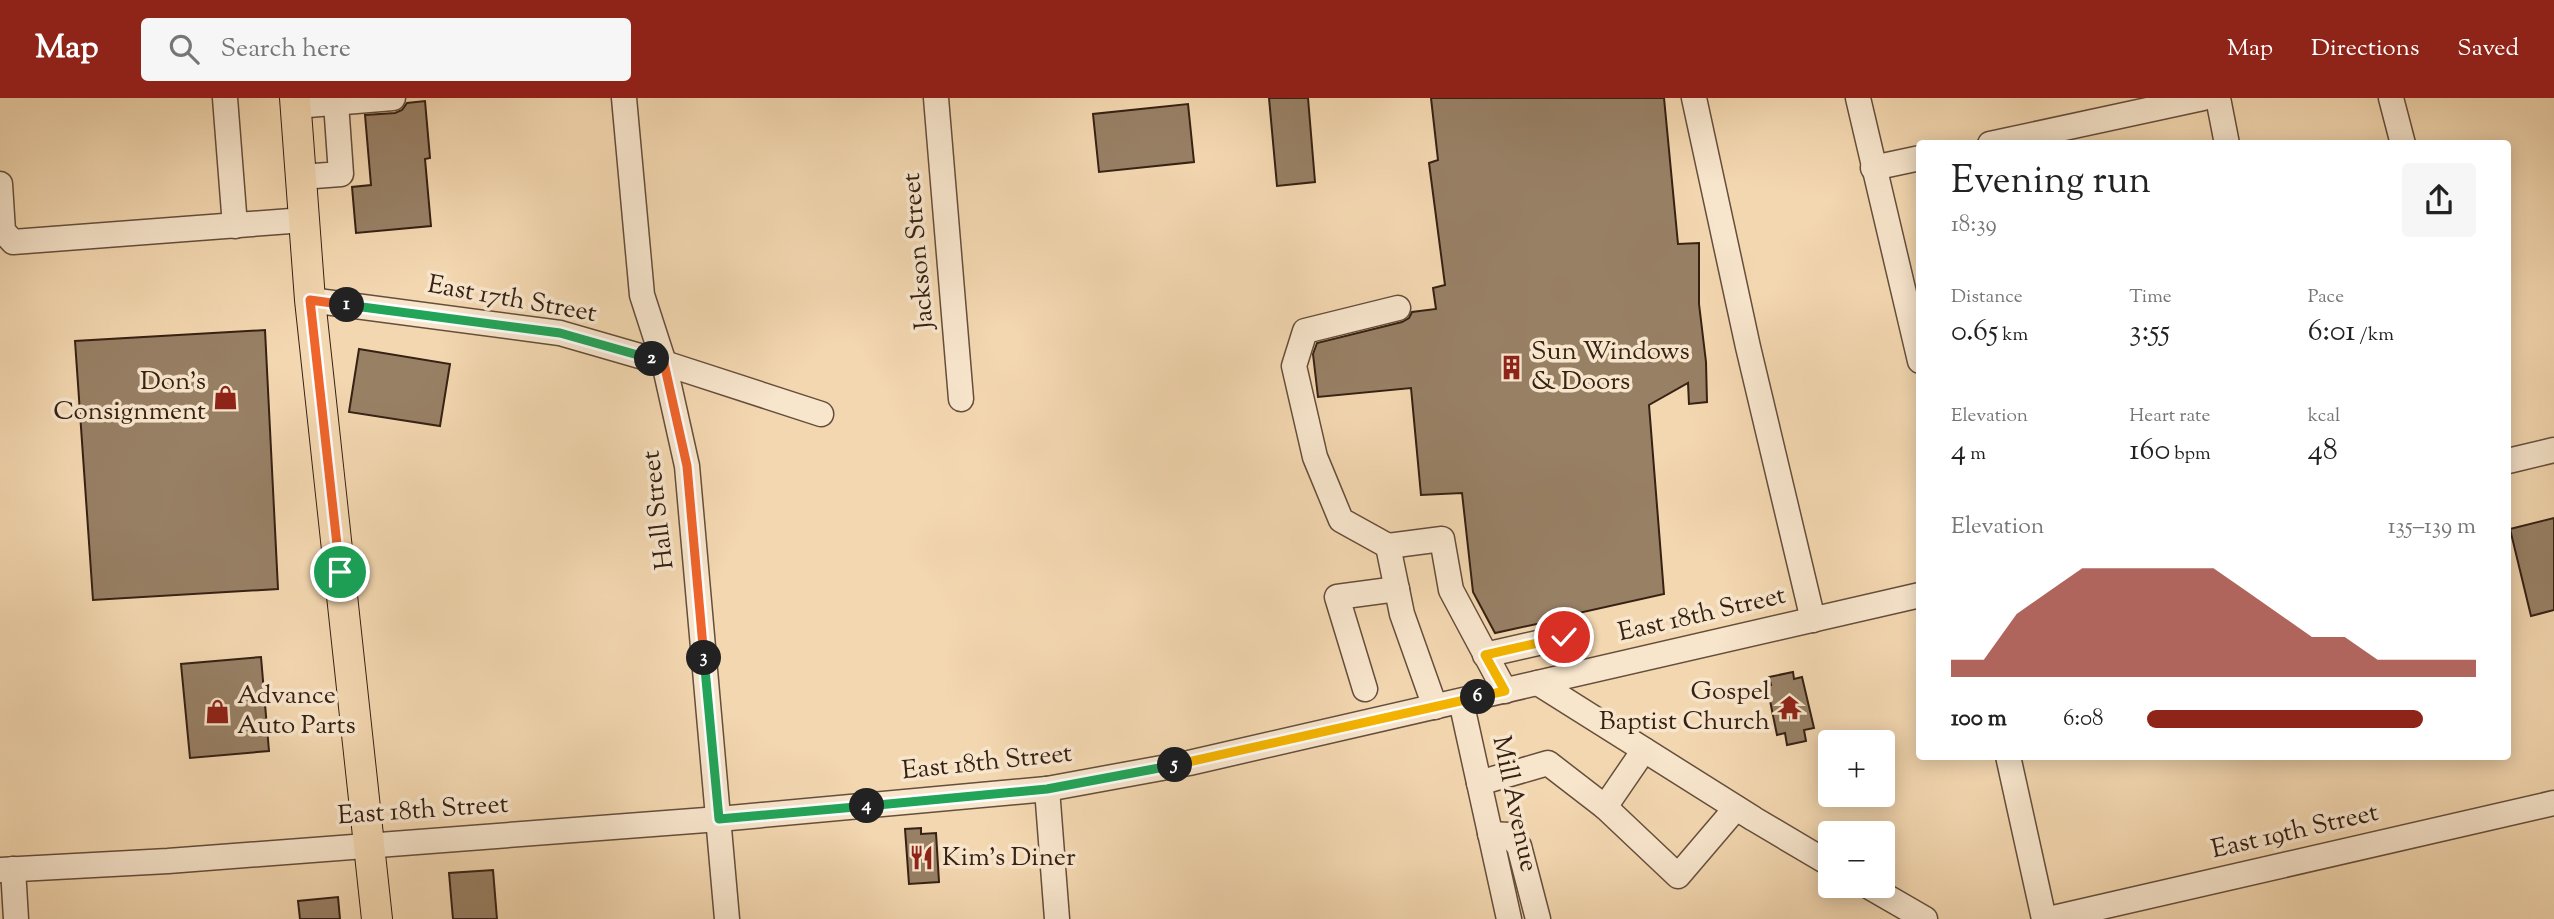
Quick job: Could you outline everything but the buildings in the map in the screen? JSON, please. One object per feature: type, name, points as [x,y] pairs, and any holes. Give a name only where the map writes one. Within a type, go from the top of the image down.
[{"type":"main road","points":[[296,102],[310,300],[377,919]]},
{"type":"street","points":[[225,98],[234,226]]},
{"type":"street","points":[[296,102],[336,103],[393,98]]},
{"type":"street","name":"Hall Street","points":[[624,98],[642,295],[664,363],[687,466],[727,919]]},
{"type":"street","name":"Jackson Street","points":[[936,98],[961,399]]},
{"type":"street","points":[[1694,98],[1751,360],[1813,620]]},
{"type":"street","points":[[1858,98],[1916,345]]},
{"type":"street","points":[[2009,140],[2203,98]]},
{"type":"street","points":[[2218,98],[2226,140]]},
{"type":"street","points":[[2391,98],[2402,140]]},
{"type":"street","points":[[301,177],[341,174],[336,103]]},
{"type":"street","points":[[1873,168],[1916,159]]},
{"type":"street","points":[[0,184],[4,231],[13,242],[304,220]]},
{"type":"street","name":"East 17th Street","points":[[310,300],[560,333],[664,363],[821,414]]},
{"type":"street","points":[[1398,308],[1305,331],[1294,366],[1315,457],[1341,520],[1388,546],[1442,539],[1451,590],[1505,691]]},
{"type":"street","points":[[2511,460],[2554,450]]},
{"type":"street","points":[[1388,546],[1402,614],[1434,707]]},
{"type":"street","points":[[1365,689],[1337,597],[1397,589]]},
{"type":"street","name":"East 18th Street","points":[[6,869],[168,861],[719,819],[1047,789],[1189,763],[1916,596]]},
{"type":"street","points":[[1485,655],[1564,637]]},
{"type":"street","points":[[1538,683],[1818,857]]},
{"type":"street","name":"Mill Avenue","points":[[1461,701],[1509,919]]},
{"type":"street","points":[[1605,807],[1644,750]]},
{"type":"street","points":[[2009,760],[2046,919]]},
{"type":"street","points":[[1479,783],[1548,763],[1605,807],[1678,876],[1736,808]]},
{"type":"street","points":[[1047,789],[1057,919]]},
{"type":"street","name":"East 19th Street","points":[[2046,919],[2554,803]]},
{"type":"street","points":[[1490,834],[1509,835],[1519,846],[1538,919]]},
{"type":"street","points":[[6,869],[16,919]]},
{"type":"street","points":[[1889,898],[1925,919]]},
{"type":"place","name":"Sun Windows & Doors","points":[[1511,367]]},
{"type":"place","name":"Don's Consignment","points":[[226,397]]},
{"type":"place","name":"Gospel Baptist Church","points":[[1790,707]]},
{"type":"place","name":"Advance Auto Parts","points":[[217,711]]},
{"type":"place","name":"Kim's Diner","points":[[922,858]]},
{"type":"route","points":[[340,572],[310,300],[560,333],[664,363],[687,466],[719,819],[1047,789],[1189,763],[1505,691],[1485,655],[1564,637]]}]
